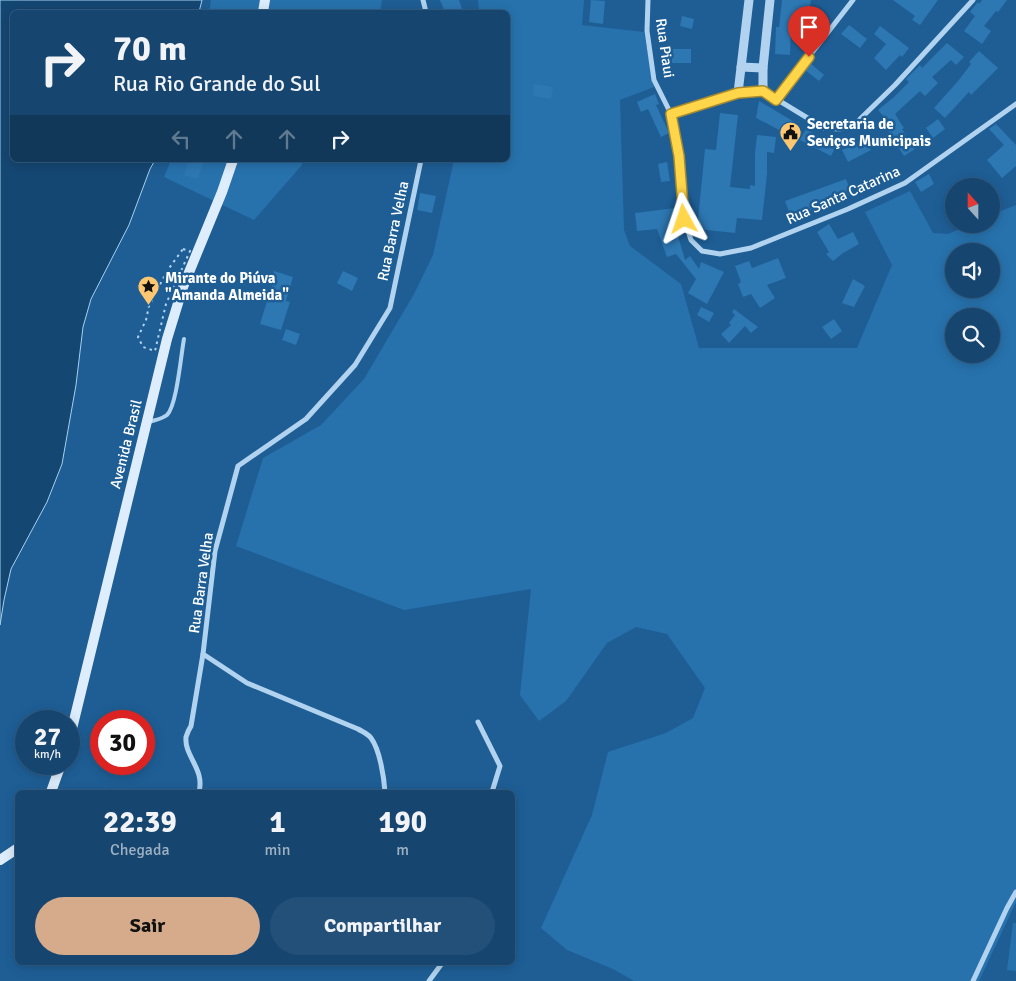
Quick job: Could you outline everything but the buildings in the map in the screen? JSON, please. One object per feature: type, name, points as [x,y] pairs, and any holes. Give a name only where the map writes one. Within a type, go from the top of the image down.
[{"type":"main road","name":"Avenida Brasil","points":[[77,710],[167,339],[183,288],[232,162]]},
{"type":"main road","points":[[52,790],[56,775]]},
{"type":"main road","points":[[0,860],[15,850]]},
{"type":"street","name":"Rua Piaui","points":[[648,0],[647,31],[654,80],[671,114],[679,156],[684,219],[691,240],[702,251],[720,254]]},
{"type":"street","points":[[738,93],[749,0]]},
{"type":"street","points":[[763,91],[770,0]]},
{"type":"street","points":[[776,100],[853,0]]},
{"type":"street","points":[[671,114],[738,93],[763,91],[824,128],[840,129],[857,122],[895,85],[973,0]]},
{"type":"street","points":[[741,67],[764,68]]},
{"type":"street","name":"Rua Santa Catarina","points":[[720,254],[751,248],[905,184],[1016,104]]},
{"type":"street","name":"Rua Barra Velha","points":[[385,790],[384,779],[375,745],[370,736],[358,729],[247,683],[203,654],[215,551],[238,466],[306,419],[355,365],[390,308],[421,162]]},
{"type":"street","points":[[199,790],[199,774],[187,748],[186,737],[191,726],[203,654]]},
{"type":"street","points":[[478,722],[500,766],[493,790]]},
{"type":"street","points":[[54,781],[56,790]]},
{"type":"street","points":[[973,981],[1016,892]]},
{"type":"street","points":[[429,981],[441,965]]},
{"type":"lane","points":[[147,423],[168,414],[173,404],[184,339]]},
{"type":"path","points":[[155,351],[143,347],[138,337],[146,320],[149,306],[167,270],[183,249],[190,251]]},
{"type":"shaded area","points":[[0,0],[202,0],[200,10],[10,10],[10,162],[154,162],[129,225],[91,299],[83,327],[76,385],[62,464],[47,502],[11,569],[0,625]]},
{"type":"shaded area","points":[[211,0],[382,0],[380,10],[209,10]]},
{"type":"shaded area","points":[[478,0],[584,0],[582,25],[644,32],[654,87],[620,100],[624,230],[630,246],[681,284],[699,348],[857,348],[892,265],[865,212],[910,191],[933,233],[1000,233],[1000,211],[1016,205],[1016,902],[979,981],[634,981],[613,969],[567,950],[541,928],[592,815],[608,752],[666,733],[693,718],[705,688],[667,634],[636,627],[607,643],[566,701],[539,721],[520,695],[531,589],[404,610],[236,546],[263,458],[321,425],[364,379],[414,294],[433,255],[454,162],[510,162],[510,10],[479,10]]},
{"type":"shaded area","points":[[170,162],[303,162],[254,220],[164,177]]},
{"type":"shaded area","points":[[1013,923],[1016,923],[1016,971],[1007,970]]},
{"type":"place","name":"Secretaria de Seviços Municipais","points":[[791,152]]},
{"type":"place","name":"Mirante do Piúva \"Amanda Almeida\"","points":[[149,306]]},
{"type":"route","points":[[684,219],[679,156],[671,114],[738,93],[763,91],[776,100],[809,57]]}]
